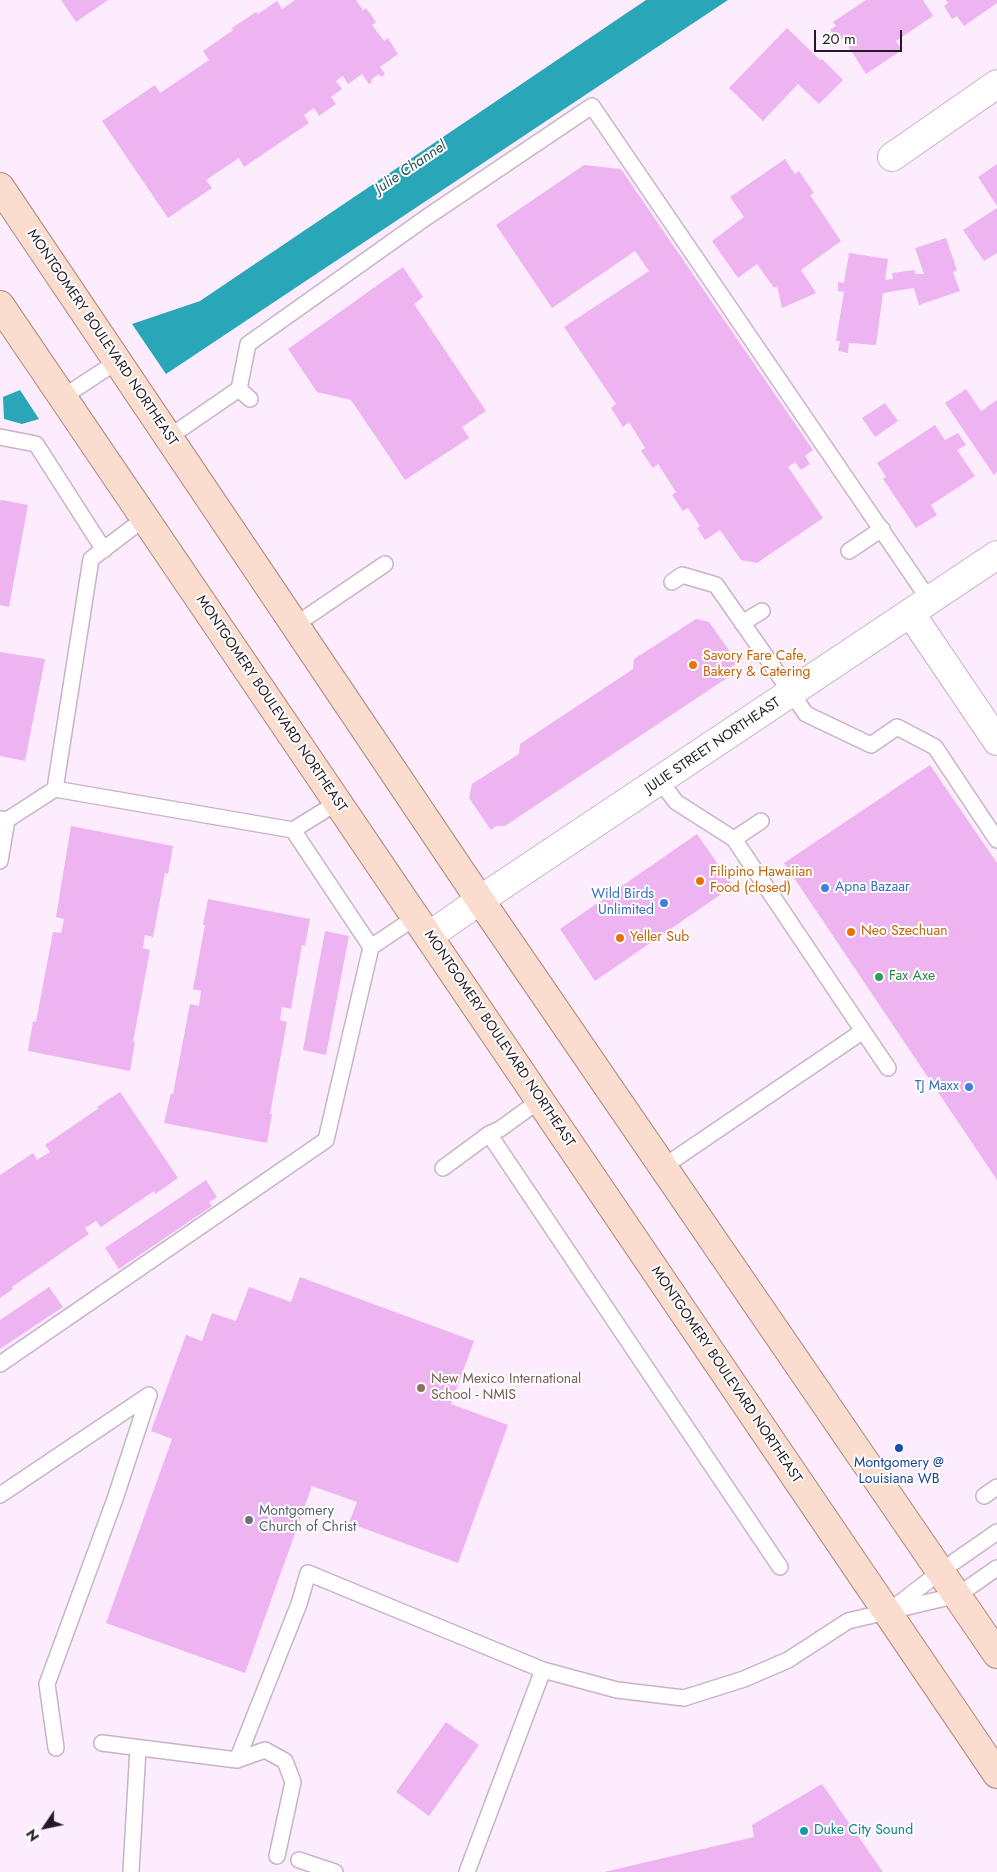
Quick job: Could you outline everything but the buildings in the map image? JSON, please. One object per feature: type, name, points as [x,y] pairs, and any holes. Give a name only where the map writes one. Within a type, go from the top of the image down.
[{"type":"main road","name":"MONTGOMERY BOULEVARD NORTHEAST","points":[[0,188],[480,900],[997,1654]]},
{"type":"main road","name":"MONTGOMERY BOULEVARD NORTHEAST","points":[[0,305],[997,1774]]},
{"type":"street","points":[[892,157],[997,84]]},
{"type":"street","name":"JULIE STREET NORTHEAST","points":[[422,926],[480,900],[997,555]]},
{"type":"street","points":[[921,607],[997,741]]},
{"type":"lane","points":[[169,437],[244,394],[248,344],[427,217],[592,106],[882,529],[921,607]]},
{"type":"lane","points":[[63,397],[118,361]]},
{"type":"lane","points":[[0,437],[36,444],[104,550]]},
{"type":"lane","points":[[55,789],[92,559],[145,518]]},
{"type":"lane","points":[[849,551],[882,529]]},
{"type":"lane","points":[[296,625],[385,564]]},
{"type":"lane","points":[[672,582],[682,575],[716,585],[806,714],[871,745],[897,727],[935,747],[997,840]]},
{"type":"lane","points":[[742,623],[762,611]]},
{"type":"lane","points":[[660,781],[676,802],[734,839],[888,1068]]},
{"type":"lane","points":[[0,861],[4,820],[55,789],[293,830],[338,802]]},
{"type":"lane","points":[[734,839],[761,821]]},
{"type":"lane","points":[[0,1364],[326,1140],[371,947],[293,830]]},
{"type":"lane","points":[[371,947],[422,926]]},
{"type":"lane","points":[[663,1167],[863,1031]]},
{"type":"lane","points":[[443,1168],[540,1100]]},
{"type":"lane","points":[[489,1134],[780,1568]]},
{"type":"lane","points":[[0,1495],[149,1395],[114,1499],[47,1684],[56,1748]]},
{"type":"lane","points":[[984,1496],[997,1487]]},
{"type":"lane","points":[[887,1613],[997,1532]]},
{"type":"lane","points":[[237,1760],[299,1604],[308,1572],[543,1670],[616,1690],[684,1698],[744,1679],[788,1660],[848,1621],[958,1595],[997,1568]]},
{"type":"lane","points":[[467,1872],[543,1670]]},
{"type":"lane","points":[[102,1743],[237,1760],[265,1750],[284,1762],[293,1782],[278,1856]]},
{"type":"lane","points":[[131,1872],[138,1748]]},
{"type":"lane","points":[[299,1860],[335,1872]]},
{"type":"water","name":"Julie Channel","points":[[646,0],[728,0],[166,374],[132,324],[200,301]]},
{"type":"water","points":[[20,390],[39,419],[22,424],[4,419],[3,397]]},
{"type":"place","name":"Savory Fare Cafe, Bakery & Catering","points":[[693,665]]},
{"type":"place","name":"Filipino Hawaiian Food (closed)","points":[[700,881]]},
{"type":"place","name":"Apna Bazaar","points":[[825,888]]},
{"type":"place","name":"Wild Birds Unlimited","points":[[664,903]]},
{"type":"place","name":"Neo Szechuan","points":[[851,932]]},
{"type":"place","name":"Yeller Sub","points":[[620,938]]},
{"type":"place","name":"Fax Axe","points":[[879,977]]},
{"type":"place","name":"TJ Maxx","points":[[969,1087]]},
{"type":"place","name":"New Mexico International School - NMIS","points":[[421,1388]]},
{"type":"place","name":"Montgomery @ Louisiana WB","points":[[899,1448]]},
{"type":"place","name":"Montgomery Church of Christ","points":[[249,1520]]},
{"type":"place","name":"Duke City Sound","points":[[804,1831]]}]
